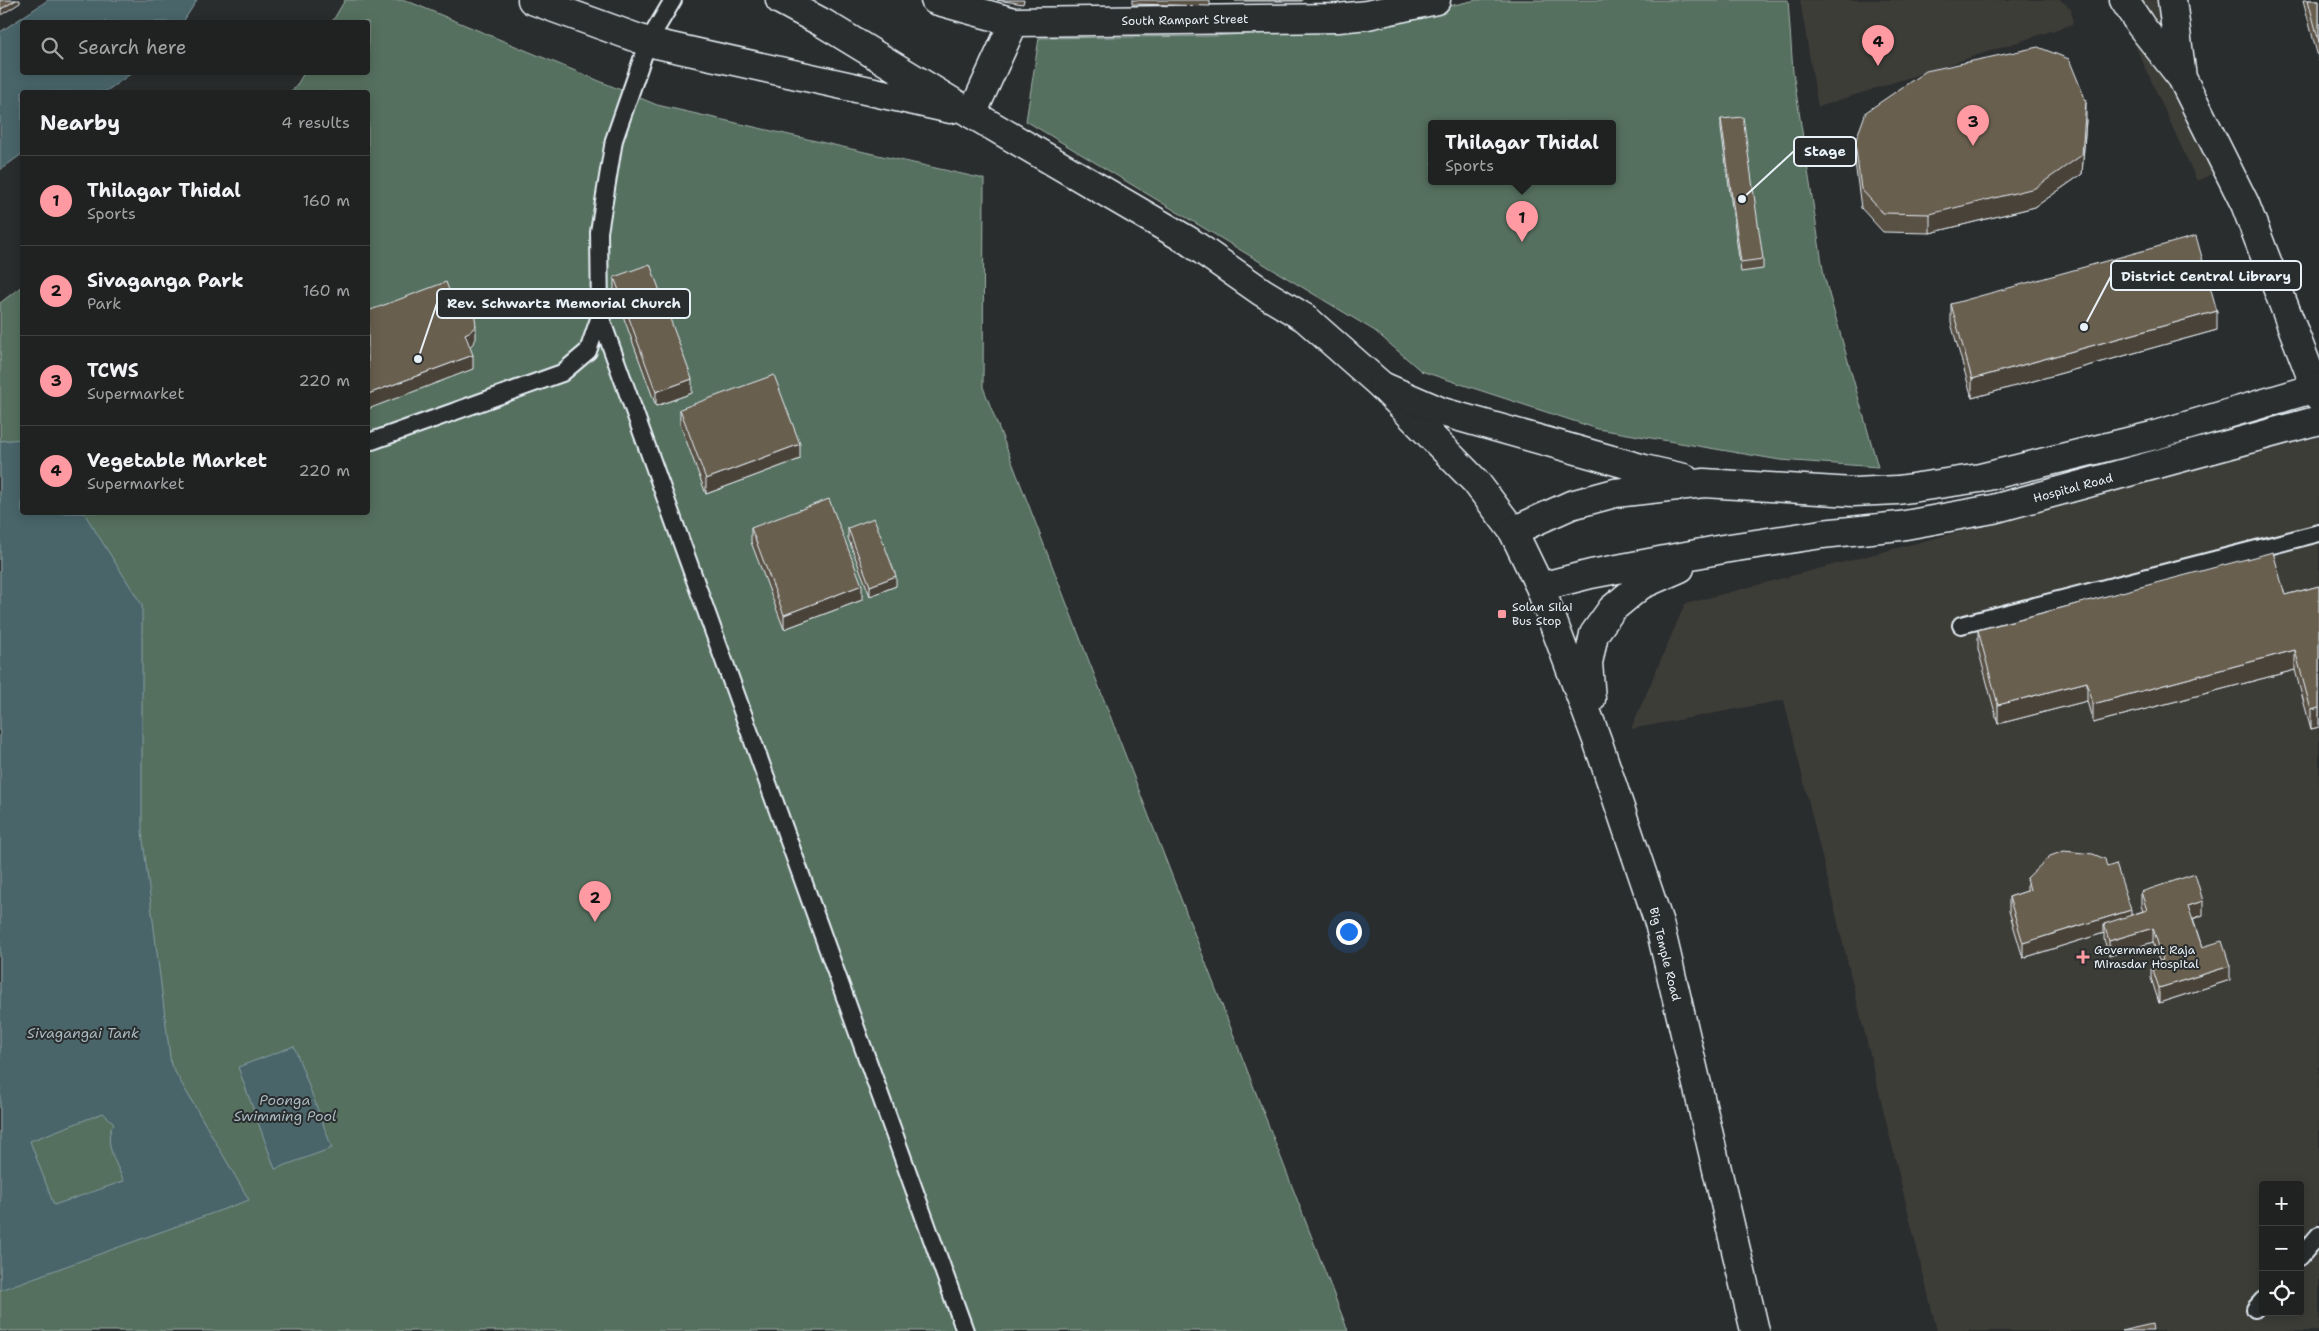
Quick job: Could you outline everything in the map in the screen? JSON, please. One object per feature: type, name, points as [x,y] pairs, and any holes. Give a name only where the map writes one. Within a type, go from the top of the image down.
[{"type":"main road","points":[[532,0],[648,42],[972,114]]},
{"type":"main road","points":[[780,0],[823,23],[972,114],[1189,241],[1262,292],[1305,318],[1382,386],[1442,412],[1644,469],[1704,483],[1853,492],[1898,490],[1980,478],[2152,436],[2318,390],[2245,204],[2182,78],[2141,26],[2124,0]]},
{"type":"main road","name":"South Rampart Street","points":[[935,0],[1014,22],[1338,18],[1436,0]]},
{"type":"main road","points":[[2172,0],[2182,78]]},
{"type":"main road","points":[[972,114],[1014,22]]},
{"type":"main road","name":"Big Temple Road","points":[[1382,386],[1476,482],[1513,531],[1540,587],[1597,740],[1659,922],[1755,1331]]},
{"type":"main road","name":"Hospital Road","points":[[1723,549],[1822,534],[1900,526],[1993,509],[2319,420]]},
{"type":"main road","points":[[1513,531],[1571,505],[1615,493],[1704,483]]},
{"type":"main road","points":[[1540,587],[1591,574],[1723,549]]},
{"type":"main road","points":[[1597,740],[1588,664],[1594,634],[1612,609],[1641,585],[1723,549]]},
{"type":"lane","points":[[673,0],[648,42],[614,140],[599,232],[600,316],[965,1331]]},
{"type":"lane","points":[[372,441],[562,373],[588,351],[600,316]]},
{"type":"lane","points":[[1961,625],[2319,533]]},
{"type":"lane","points":[[2304,1252],[2319,1235]]},
{"type":"shaded area","points":[[1800,0],[2060,0],[2071,8],[2073,24],[1818,107]]},
{"type":"shaded area","points":[[2107,0],[2169,0],[2176,29],[2233,164],[2197,181],[2130,34]]},
{"type":"shaded area","name":"Government Raja Mirasdar Hospital","points":[[2319,437],[2319,1331],[1937,1331],[1784,700],[1631,729],[1685,604]]},
{"type":"green space","points":[[345,0],[405,0],[657,105],[984,179],[983,387],[1348,1331],[0,1331],[0,303],[20,288],[20,515],[370,515],[370,90],[292,90],[303,75],[370,75],[370,20],[333,20]]},
{"type":"green space","points":[[1476,0],[1788,0],[1793,72],[1824,276],[1878,467],[1780,460],[1598,429],[1421,371],[1375,331],[1026,121],[1039,38],[1213,36],[1358,27]]},
{"type":"water","points":[[48,0],[197,0],[184,20],[20,20],[20,75],[129,75],[108,90],[20,90],[20,155],[0,170],[0,32]]},
{"type":"water","name":"Sivagangai Tank","points":[[20,439],[20,515],[85,515],[142,605],[142,832],[171,1065],[249,1200],[0,1290],[0,441]],"holes":[[[103,1113],[114,1123],[109,1137],[110,1145],[124,1181],[54,1205],[30,1141]]]},
{"type":"water","name":"Poonga Swimming Pool","points":[[294,1046],[332,1148],[275,1169],[238,1067]]},
{"type":"building","points":[[0,0],[16,0],[1,9]]},
{"type":"building","points":[[2308,0],[2319,0],[2319,42]]},
{"type":"building","points":[[2038,47],[2069,59],[2086,101],[2082,155],[2035,188],[1930,214],[1883,213],[1861,189],[1855,142],[1866,112],[1926,71]]},
{"type":"building","points":[[1743,117],[1763,259],[1741,262],[1721,119]]},
{"type":"building","points":[[2196,236],[2217,311],[1972,379],[1951,304]]},
{"type":"building","points":[[650,264],[692,379],[656,392],[614,277]]},
{"type":"building","points":[[446,282],[454,304],[467,304],[474,311],[476,325],[465,334],[473,355],[370,393],[370,310]]},
{"type":"building","points":[[774,375],[800,444],[706,479],[680,409]]},
{"type":"building","points":[[829,499],[862,585],[784,615],[751,528]]},
{"type":"building","points":[[874,518],[896,576],[870,586],[848,528]]},
{"type":"building","points":[[2273,552],[2285,595],[2319,586],[2319,708],[2311,710],[2295,650],[2093,704],[2087,682],[1998,705],[1978,630]]},
{"type":"building","points":[[2064,851],[2093,854],[2105,859],[2107,867],[2116,864],[2131,910],[2023,943],[2009,897],[2030,890],[2027,878],[2050,856]]},
{"type":"building","points":[[2195,874],[2203,901],[2188,906],[2202,947],[2222,941],[2230,966],[2159,988],[2151,964],[2163,960],[2153,928],[2109,941],[2104,924],[2147,910],[2141,892]]},
{"type":"building","points":[[2152,1324],[2153,1331],[2121,1331]]},
{"type":"place","name":"Vegetable Market","points":[[1878,66]]},
{"type":"place","name":"TCWS","points":[[1973,146]]},
{"type":"place","name":"Stage","points":[[1742,199]]},
{"type":"place","name":"Thilagar Thidal","points":[[1522,242]]},
{"type":"place","name":"District Central Library","points":[[2084,327]]},
{"type":"place","name":"Rev. Schwartz Memorial Church","points":[[418,359]]},
{"type":"place","name":"Solan Silai Bus Stop","points":[[1502,614]]},
{"type":"place","name":"Sivaganga Park","points":[[595,922]]},
{"type":"place","name":"Government Raja Mirasdar Hospital","points":[[2083,957]]}]
